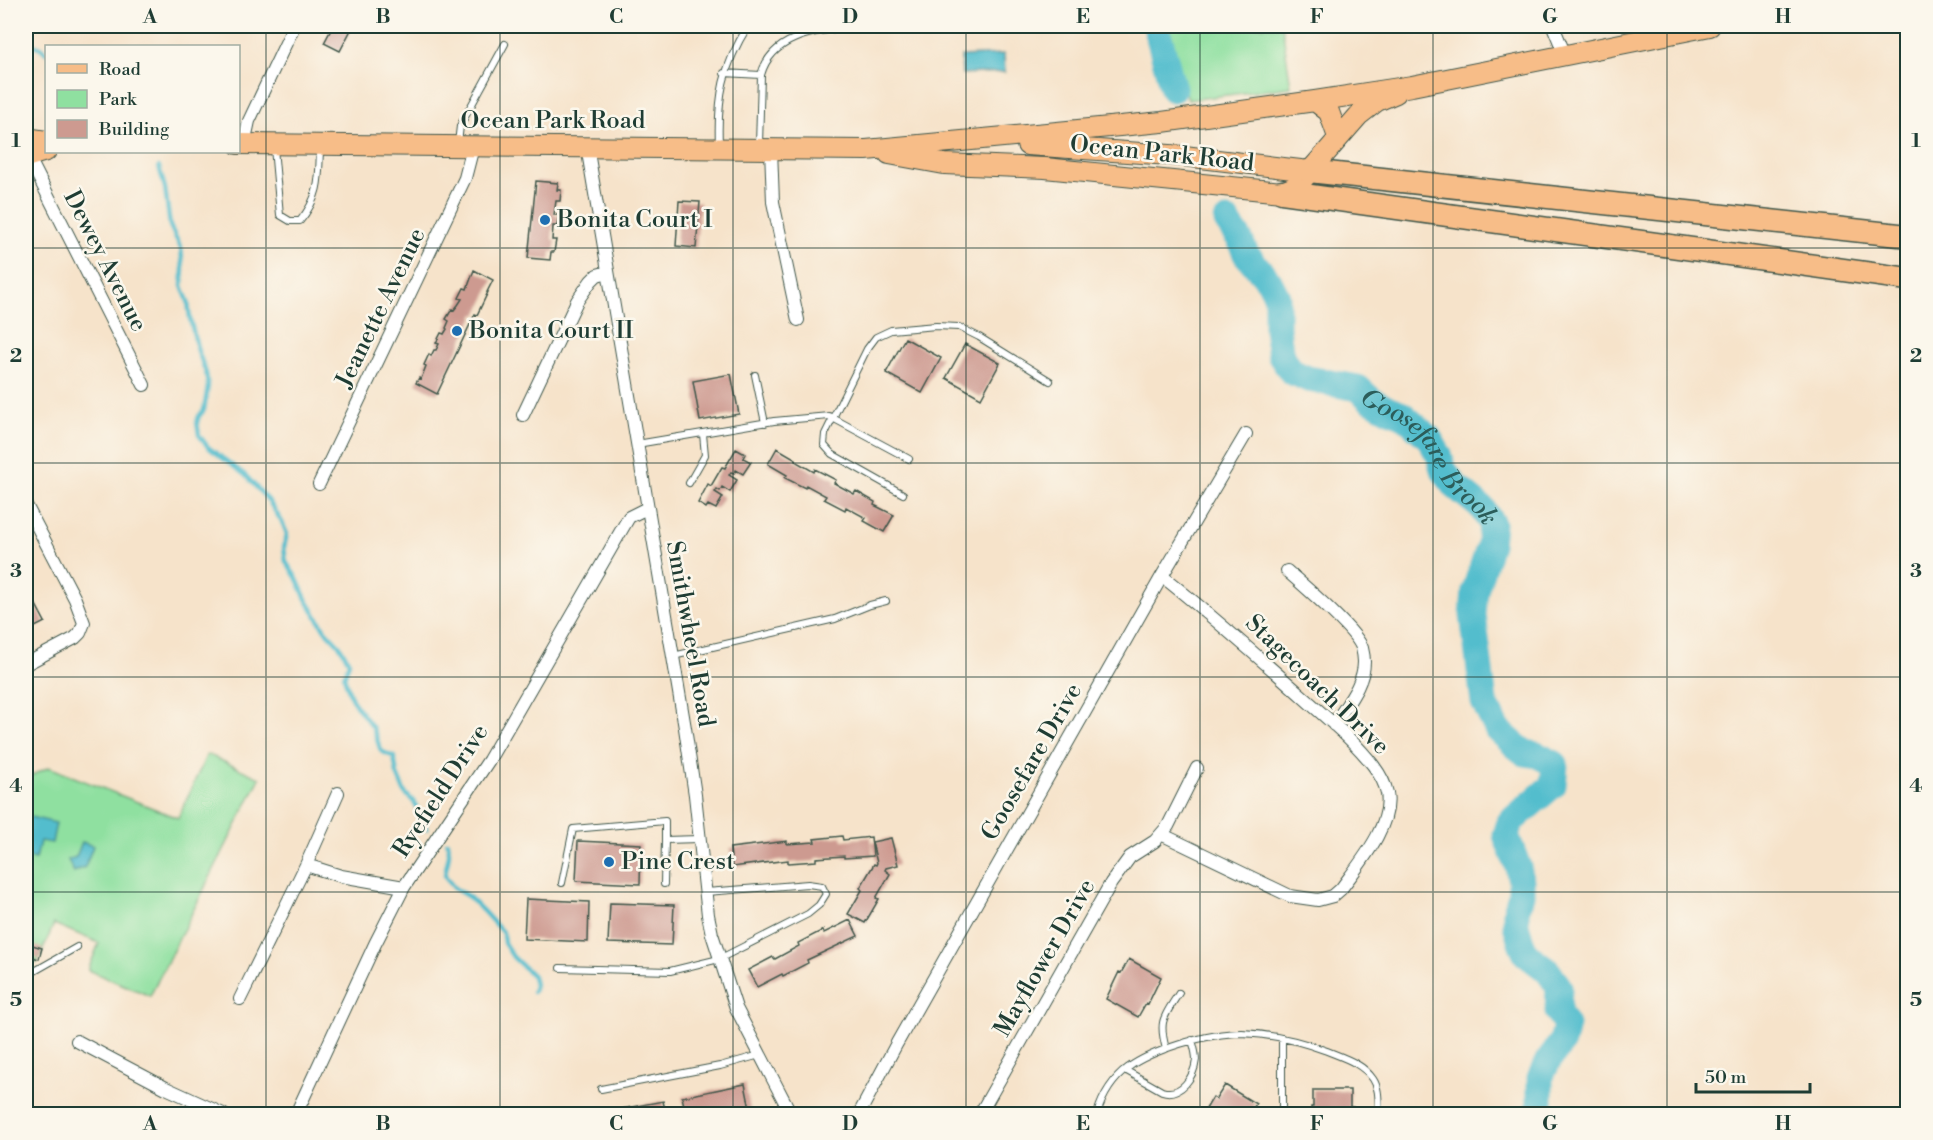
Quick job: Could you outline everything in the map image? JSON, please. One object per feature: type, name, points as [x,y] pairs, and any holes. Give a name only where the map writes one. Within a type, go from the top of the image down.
[{"type":"highway","points":[[1309,171],[1908,236]]},
{"type":"highway","points":[[1282,192],[1908,279]]},
{"type":"main road","name":"Ocean Park Road","points":[[242,144],[866,150],[1151,123],[1316,101],[1412,86],[1710,26]]},
{"type":"main road","name":"Ocean Park Road","points":[[866,150],[944,164],[1045,168],[1282,192],[1297,186],[1359,115],[1377,101],[1412,86]]},
{"type":"main road","points":[[1316,101],[1329,112],[1338,137]]},
{"type":"main road","points":[[31,150],[45,142]]},
{"type":"main road","points":[[944,142],[1131,151],[1309,171]]},
{"type":"street","points":[[242,144],[249,121],[294,26]]},
{"type":"street","points":[[1553,26],[1565,55]]},
{"type":"street","name":"Jeanette Avenue","points":[[319,484],[465,177],[465,146]]},
{"type":"street","name":"Smithwheel Road","points":[[587,146],[695,795],[708,915],[719,959],[736,1008],[791,1114]]},
{"type":"street","points":[[765,149],[773,202],[798,320]]},
{"type":"street","name":"Dewey Avenue","points":[[31,150],[144,385]]},
{"type":"street","points":[[523,415],[577,301],[597,275],[608,272]]},
{"type":"street","name":"Goosefare Drive","points":[[859,1114],[1162,576],[1246,434]]},
{"type":"street","points":[[26,505],[79,607],[84,623],[80,633],[66,644],[26,664]]},
{"type":"street","name":"Ryefield Drive","points":[[296,1114],[390,912],[404,887],[489,760],[629,517],[646,508]]},
{"type":"street","points":[[1287,570],[1354,634],[1362,647],[1364,663],[1360,678],[1334,725]]},
{"type":"street","name":"Stagecoach Drive","points":[[1161,834],[1290,896],[1305,900],[1318,900],[1333,896],[1341,889],[1369,849],[1382,826],[1387,810],[1387,792],[1372,763],[1334,725],[1203,609],[1162,576]]},
{"type":"street","name":"Mayflower Drive","points":[[980,1114],[1111,883],[1130,857],[1155,841],[1161,834],[1175,814],[1197,768]]},
{"type":"street","points":[[240,999],[306,865],[338,793]]},
{"type":"street","points":[[306,865],[341,876],[404,887]]},
{"type":"street","points":[[77,1041],[166,1088],[223,1114]]},
{"type":"lane","points":[[719,148],[718,104],[724,73],[738,41],[748,26]]},
{"type":"lane","points":[[765,149],[761,75],[764,64],[773,51],[802,36],[856,26]]},
{"type":"lane","points":[[465,146],[460,126],[505,44]]},
{"type":"lane","points":[[724,73],[761,75]]},
{"type":"lane","points":[[274,145],[279,215],[290,221],[300,221],[311,207],[319,183],[320,145]]},
{"type":"lane","points":[[903,494],[827,449],[824,441],[871,342],[891,330],[936,326],[959,327],[1050,381]]},
{"type":"lane","points":[[755,375],[765,423]]},
{"type":"lane","points":[[636,444],[813,416],[834,417],[909,459]]},
{"type":"lane","points":[[689,483],[705,454],[703,434]]},
{"type":"lane","points":[[672,656],[835,619],[886,601]]},
{"type":"lane","points":[[562,883],[573,829],[665,821],[664,884]]},
{"type":"lane","points":[[664,840],[700,839]]},
{"type":"lane","points":[[560,968],[670,971],[719,959],[808,914],[825,898],[826,890],[817,884],[808,884],[706,892]]},
{"type":"lane","points":[[26,969],[33,972],[77,947]]},
{"type":"lane","points":[[1166,1049],[1161,1031],[1162,1019],[1179,993]]},
{"type":"lane","points":[[1097,1114],[1107,1092],[1125,1070],[1140,1059],[1192,1040],[1242,1033],[1282,1038],[1319,1048],[1353,1061],[1374,1081],[1378,1092],[1379,1114]]},
{"type":"lane","points":[[1282,1038],[1282,1114]]},
{"type":"lane","points":[[1125,1070],[1162,1091],[1168,1093],[1179,1090],[1190,1077],[1196,1059],[1192,1040]]},
{"type":"lane","points":[[601,1089],[720,1066],[760,1055]]},
{"type":"green space","points":[[1169,26],[1282,26],[1291,87],[1188,100]]},
{"type":"green space","points":[[207,754],[260,778],[150,996],[88,970],[99,943],[54,924],[37,963],[26,960],[26,778],[49,767],[178,818]]},
{"type":"water","points":[[1004,54],[1005,72],[962,74],[961,56]]},
{"type":"water","points":[[26,816],[56,823],[52,843],[40,841],[36,859],[26,857]]},
{"type":"water","points":[[82,842],[93,846],[85,867],[74,872],[68,860],[76,857]]},
{"type":"building","points":[[333,26],[353,26],[340,51],[324,43]]},
{"type":"building","name":"Bonita Court I","points":[[536,181],[558,183],[557,190],[561,190],[560,201],[556,201],[554,215],[559,215],[557,226],[553,226],[552,240],[556,240],[550,260],[528,258]]},
{"type":"building","points":[[679,201],[700,202],[696,248],[676,246]]},
{"type":"building","name":"Bonita Court II","points":[[474,270],[493,280],[437,394],[416,383],[419,378],[421,379],[429,354],[431,356],[439,344],[436,343],[441,333],[444,334],[447,329],[449,321],[446,319],[462,299],[459,298],[464,288],[467,289]]},
{"type":"building","points":[[905,338],[941,358],[922,393],[886,373]]},
{"type":"building","points":[[965,344],[1000,363],[981,398],[946,378]]},
{"type":"building","points":[[731,374],[739,414],[700,421],[693,381]]},
{"type":"building","points":[[777,448],[814,472],[815,469],[836,480],[834,483],[854,494],[856,491],[875,502],[874,505],[894,515],[884,532],[864,521],[866,518],[846,507],[845,510],[824,499],[826,496],[806,485],[805,488],[785,478],[787,475],[768,464]]},
{"type":"building","points":[[736,449],[745,454],[743,458],[751,462],[743,474],[736,470],[734,473],[731,472],[729,475],[737,480],[730,492],[722,487],[720,491],[717,489],[715,492],[723,497],[716,509],[708,505],[706,508],[698,503],[708,484],[711,486]]},
{"type":"building","points":[[26,586],[45,622],[29,630],[26,624]]},
{"type":"building","points":[[842,836],[843,840],[871,837],[873,856],[816,858],[816,861],[788,863],[788,860],[732,867],[730,848],[787,841],[787,844],[815,842],[814,839]]},
{"type":"building","points":[[891,838],[898,865],[886,868],[885,870],[890,874],[865,923],[848,914],[862,890],[860,888],[874,864],[877,863],[872,842]]},
{"type":"building","name":"Pine Crest","points":[[578,841],[641,844],[640,884],[576,881]]},
{"type":"building","points":[[526,899],[589,902],[588,942],[524,939]]},
{"type":"building","points":[[610,903],[674,905],[672,945],[608,943]]},
{"type":"building","points":[[850,920],[858,936],[807,960],[808,963],[783,976],[782,974],[757,987],[748,970],[773,957],[775,959],[799,946],[798,943],[823,930],[824,933]]},
{"type":"building","points":[[26,943],[42,948],[39,959],[26,955]]},
{"type":"building","points":[[1129,959],[1161,977],[1148,1004],[1146,1003],[1138,1017],[1106,999],[1119,972],[1121,973]]},
{"type":"building","points":[[745,1084],[751,1114],[686,1114],[682,1097]]},
{"type":"building","points":[[1225,1085],[1256,1104],[1249,1114],[1206,1114],[1208,1110],[1206,1109],[1213,1097],[1216,1099]]},
{"type":"building","points":[[1313,1090],[1350,1090],[1350,1107],[1353,1107],[1353,1114],[1311,1114]]},
{"type":"building","points":[[663,1101],[666,1114],[599,1114],[599,1113]]},
{"type":"waterway","name":"Goosefare Brook","points":[[1156,26],[1173,89]]},
{"type":"waterway","points":[[26,42],[45,52]]},
{"type":"waterway","points":[[159,167],[165,188],[170,226],[181,248],[182,286],[188,301],[190,319],[208,386],[204,410],[197,422],[199,435],[208,447],[245,475],[268,500],[282,522],[287,534],[284,547],[286,562],[325,630],[340,646],[349,662],[344,677],[352,700],[373,728],[381,751],[394,757],[397,774],[405,793],[414,802],[427,829]]},
{"type":"waterway","name":"Goosefare Brook","points":[[1227,221],[1239,238],[1246,254],[1269,281],[1277,297],[1277,329],[1281,356],[1292,372],[1308,379],[1358,388],[1371,400],[1403,415],[1429,438],[1439,455],[1443,469],[1455,486],[1482,508],[1492,524],[1490,544],[1475,590],[1473,615],[1484,702],[1497,729],[1516,746],[1525,753],[1537,755],[1555,764],[1553,785],[1510,822],[1506,835],[1521,881],[1521,895],[1516,911],[1516,925],[1521,942],[1526,954],[1547,970],[1559,987],[1558,1012],[1566,1025],[1562,1042],[1548,1061],[1540,1078],[1540,1105],[1536,1114]]},
{"type":"waterway","points":[[447,842],[449,855],[445,876],[454,888],[469,897],[503,933],[504,943],[513,957],[533,976],[535,985],[533,992]]},
{"type":"place","name":"Bonita Court I","points":[[545,220]]},
{"type":"place","name":"Bonita Court II","points":[[457,331]]},
{"type":"place","name":"Pine Crest","points":[[609,862]]}]
